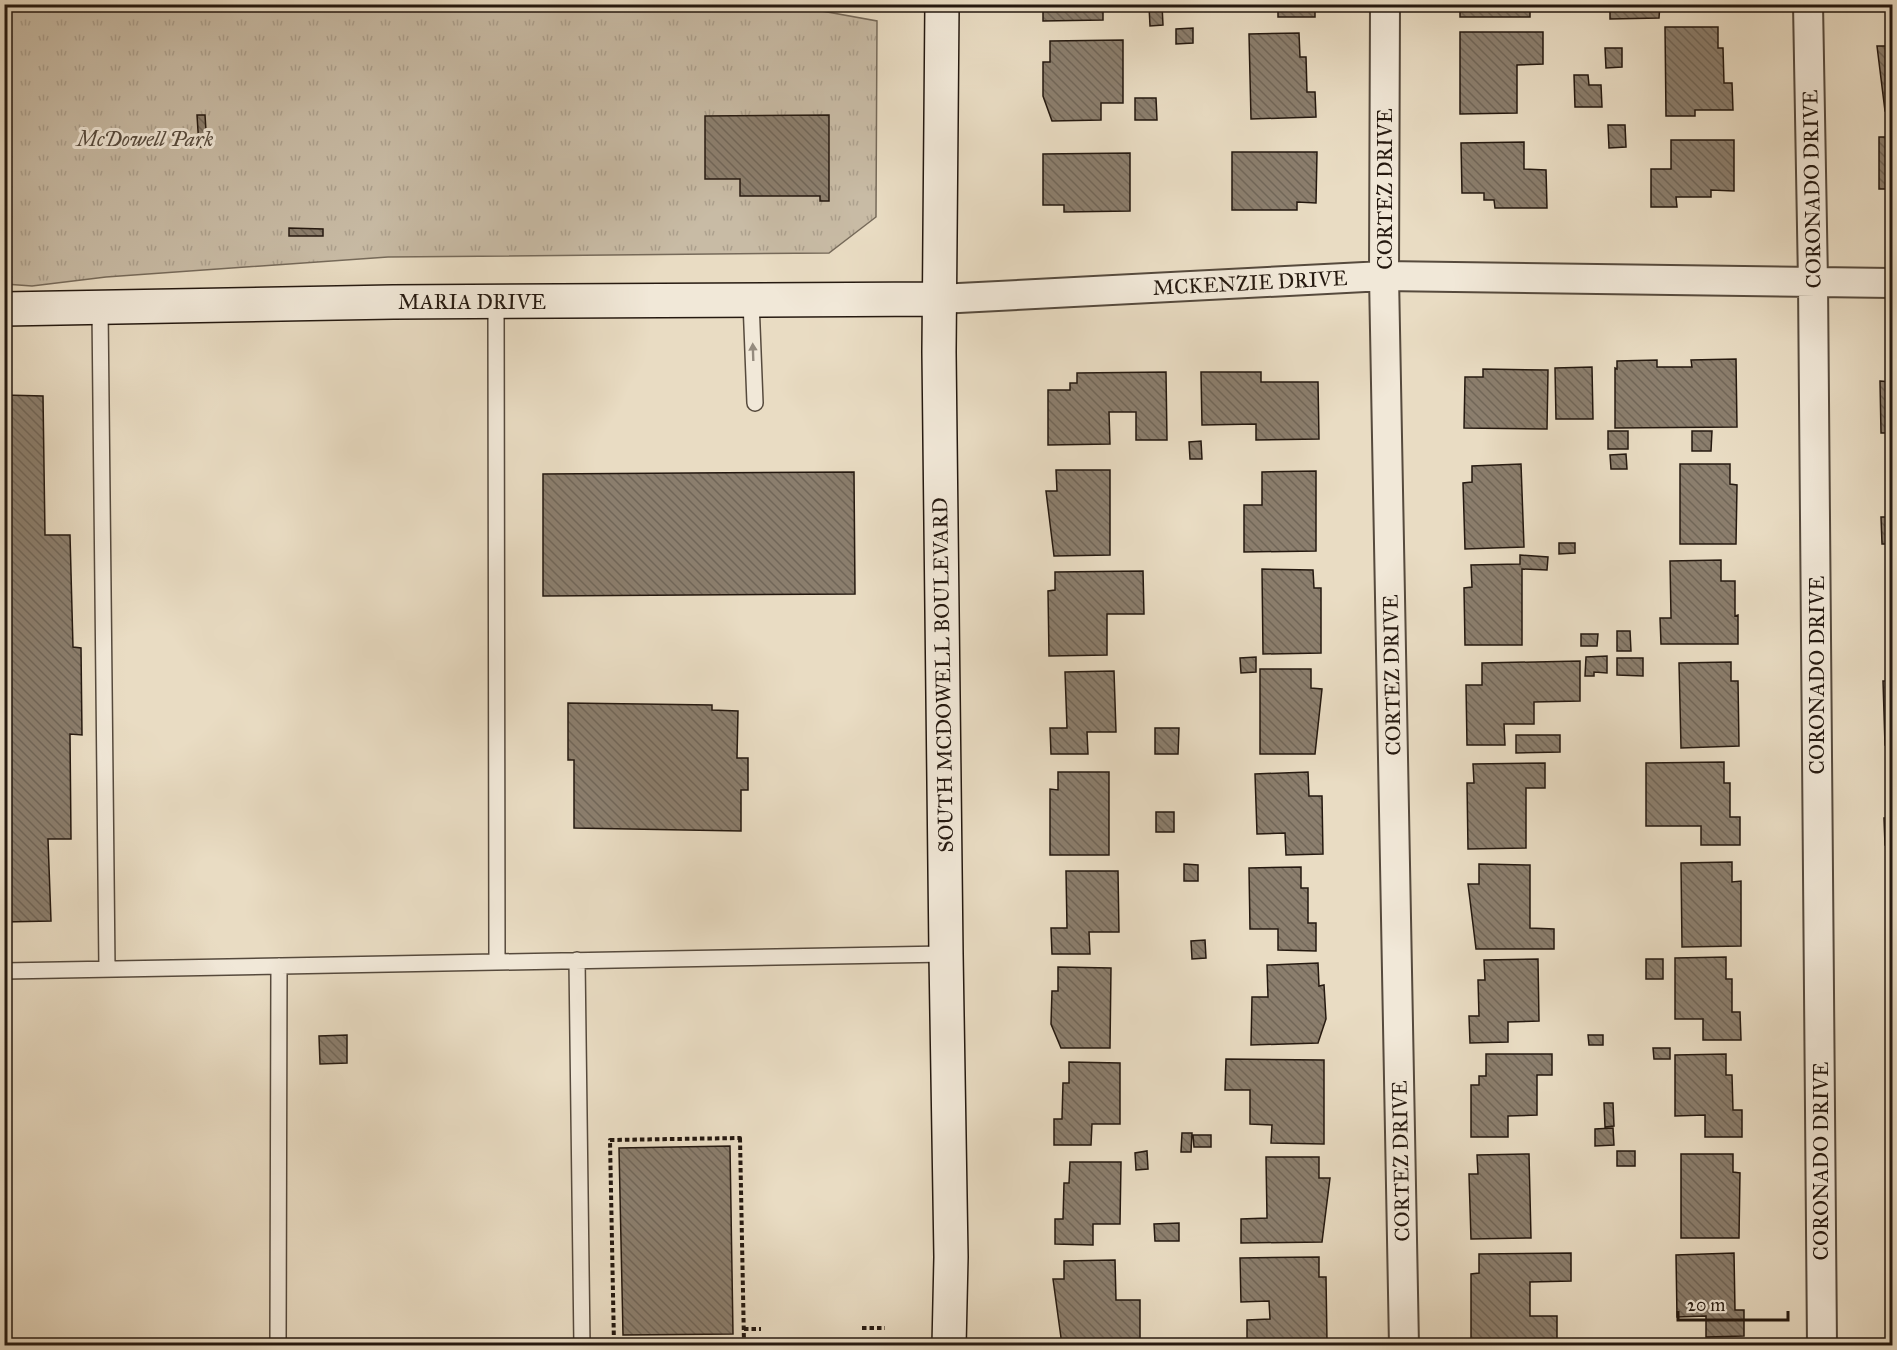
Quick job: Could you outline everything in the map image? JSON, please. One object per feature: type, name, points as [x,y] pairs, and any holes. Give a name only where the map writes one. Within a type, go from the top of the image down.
[{"type":"main road","name":"SOUTH MCDOWELL BOULEVARD","points":[[942,4],[939,299],[951,1257],[949,1346]]},
{"type":"main road","name":"MARIA DRIVE","points":[[4,309],[393,302],[939,299]]},
{"type":"street","name":"CORTEZ DRIVE","points":[[1385,4],[1384,276],[1404,1346]]},
{"type":"street","name":"CORONADO DRIVE","points":[[1808,4],[1813,282],[1822,1346]]},
{"type":"street","name":"MCKENZIE DRIVE","points":[[939,299],[1384,276],[1893,283]]},
{"type":"lane","points":[[752,301],[755,403]]},
{"type":"lane","points":[[496,302],[497,962]]},
{"type":"lane","points":[[100,308],[106,969]]},
{"type":"lane","points":[[4,971],[946,954]]},
{"type":"lane","points":[[577,960],[582,1346]]},
{"type":"lane","points":[[278,1346],[279,966]]},
{"type":"path","points":[[740,1138],[744,1343],[632,1345],[614,1346],[609,1140],[740,1138]]},
{"type":"path","points":[[862,1328],[885,1328]]},
{"type":"path","points":[[744,1329],[761,1329]]},
{"type":"green space","name":"McDowell Park","points":[[783,4],[877,21],[876,217],[829,253],[388,257],[106,277],[32,286],[5,284],[4,5]]},
{"type":"building","points":[[1043,4],[1103,4],[1103,20],[1043,21]]},
{"type":"building","points":[[1278,4],[1315,4],[1315,17],[1278,17]]},
{"type":"building","points":[[1460,4],[1530,4],[1530,17],[1460,17]]},
{"type":"building","points":[[1610,4],[1660,4],[1659,18],[1610,19]]},
{"type":"building","points":[[1670,4],[1726,4],[1725,10],[1670,11]]},
{"type":"building","points":[[1875,4],[1892,4],[1892,11],[1875,11]]},
{"type":"building","points":[[1162,5],[1163,25],[1150,26],[1149,6]]},
{"type":"building","points":[[1665,27],[1718,27],[1718,48],[1723,48],[1724,83],[1732,83],[1733,110],[1695,110],[1695,116],[1666,116]]},
{"type":"building","points":[[1888,27],[1892,27],[1892,111],[1885,111],[1877,46],[1888,46]]},
{"type":"building","points":[[1193,28],[1193,43],[1176,44],[1176,29]]},
{"type":"building","points":[[1460,32],[1543,32],[1543,64],[1517,65],[1517,113],[1460,114]]},
{"type":"building","points":[[1299,33],[1300,57],[1306,57],[1307,92],[1315,92],[1316,117],[1251,119],[1249,34]]},
{"type":"building","points":[[1123,40],[1123,103],[1101,103],[1101,120],[1052,121],[1043,96],[1043,62],[1050,62],[1050,41]]},
{"type":"building","points":[[1605,48],[1622,48],[1622,67],[1606,68]]},
{"type":"building","points":[[1574,75],[1588,75],[1589,85],[1601,85],[1602,107],[1575,107]]},
{"type":"building","points":[[1135,98],[1156,98],[1157,120],[1135,120]]},
{"type":"building","points":[[197,115],[205,115],[207,147],[199,147]]},
{"type":"building","points":[[829,115],[829,201],[820,201],[820,196],[740,196],[740,179],[705,179],[705,116]]},
{"type":"building","points":[[1608,125],[1625,125],[1626,147],[1609,148]]},
{"type":"building","points":[[1879,137],[1892,137],[1892,189],[1879,189]]},
{"type":"building","points":[[1671,140],[1734,140],[1734,191],[1711,190],[1711,197],[1676,197],[1677,207],[1651,207],[1651,169],[1671,169]]},
{"type":"building","points":[[1524,142],[1524,169],[1546,170],[1547,208],[1495,208],[1494,200],[1484,200],[1484,193],[1462,193],[1461,143]]},
{"type":"building","points":[[1232,152],[1317,152],[1316,203],[1297,202],[1297,210],[1232,210]]},
{"type":"building","points":[[1130,153],[1130,211],[1064,212],[1064,205],[1043,205],[1043,154]]},
{"type":"building","points":[[289,228],[323,229],[323,236],[289,236]]},
{"type":"building","points":[[1736,359],[1737,427],[1615,428],[1617,361],[1657,360],[1657,367],[1692,367],[1691,360]]},
{"type":"building","points":[[1592,367],[1593,419],[1556,419],[1555,368]]},
{"type":"building","points":[[1483,369],[1548,370],[1547,429],[1464,428],[1465,377],[1483,377]]},
{"type":"building","points":[[1166,372],[1167,440],[1136,440],[1136,412],[1109,412],[1110,444],[1048,445],[1048,390],[1070,390],[1070,383],[1077,383],[1077,373]]},
{"type":"building","points":[[1201,372],[1261,372],[1261,382],[1318,382],[1319,439],[1256,440],[1256,424],[1202,425]]},
{"type":"building","points":[[1880,381],[1892,382],[1892,433],[1881,433]]},
{"type":"building","points":[[4,395],[43,396],[45,535],[70,535],[73,647],[81,648],[82,735],[70,734],[71,839],[48,839],[51,921],[4,922]]},
{"type":"building","points":[[1608,431],[1628,431],[1628,449],[1608,449]]},
{"type":"building","points":[[1692,431],[1712,431],[1711,451],[1692,451]]},
{"type":"building","points":[[1201,441],[1202,459],[1190,459],[1189,442]]},
{"type":"building","points":[[1626,454],[1627,469],[1611,469],[1610,455]]},
{"type":"building","points":[[1521,464],[1524,547],[1465,549],[1463,483],[1472,482],[1472,466]]},
{"type":"building","points":[[1680,464],[1730,464],[1730,484],[1737,485],[1736,544],[1680,544]]},
{"type":"building","points":[[1056,470],[1110,470],[1110,555],[1054,556],[1046,491],[1057,491]]},
{"type":"building","points":[[1316,471],[1316,551],[1244,552],[1244,505],[1262,505],[1262,472]]},
{"type":"building","points":[[854,472],[855,594],[543,596],[543,474]]},
{"type":"building","points":[[1890,482],[1892,482],[1892,544],[1882,544],[1881,517],[1891,517]]},
{"type":"building","points":[[1559,543],[1575,543],[1575,553],[1559,554]]},
{"type":"building","points":[[1520,555],[1548,557],[1547,570],[1522,569],[1522,645],[1465,645],[1464,588],[1472,587],[1471,565],[1520,564]]},
{"type":"building","points":[[1721,560],[1721,581],[1735,581],[1738,644],[1661,644],[1660,618],[1671,618],[1670,561]]},
{"type":"building","points":[[1262,569],[1313,570],[1314,588],[1321,588],[1321,653],[1263,654]]},
{"type":"building","points":[[1143,571],[1144,614],[1107,614],[1107,655],[1049,656],[1048,591],[1055,590],[1055,572]]},
{"type":"building","points":[[1886,580],[1892,580],[1892,645],[1886,645]]},
{"type":"building","points":[[1617,631],[1630,631],[1631,651],[1617,651]]},
{"type":"building","points":[[1581,634],[1598,634],[1597,646],[1581,646]]},
{"type":"building","points":[[1607,656],[1607,673],[1594,672],[1594,676],[1585,676],[1586,657]]},
{"type":"building","points":[[1256,657],[1256,672],[1241,673],[1240,658]]},
{"type":"building","points":[[1617,658],[1643,658],[1643,676],[1617,675]]},
{"type":"building","points":[[1580,661],[1580,701],[1534,702],[1534,724],[1504,724],[1505,745],[1467,745],[1466,685],[1482,685],[1482,663]]},
{"type":"building","points":[[1891,661],[1892,745],[1885,745],[1883,681],[1891,681]]},
{"type":"building","points":[[1731,662],[1731,681],[1738,681],[1739,746],[1681,748],[1679,663]]},
{"type":"building","points":[[1260,669],[1311,669],[1311,688],[1322,689],[1315,754],[1260,754]]},
{"type":"building","points":[[1114,671],[1116,732],[1087,732],[1088,754],[1051,754],[1050,728],[1067,728],[1065,672]]},
{"type":"building","points":[[568,703],[712,705],[712,710],[738,711],[737,758],[748,758],[748,790],[741,790],[741,831],[574,828],[574,760],[568,760]]},
{"type":"building","points":[[1155,728],[1179,728],[1178,754],[1155,754]]},
{"type":"building","points":[[1516,735],[1560,735],[1560,752],[1516,753]]},
{"type":"building","points":[[1724,762],[1724,783],[1730,783],[1730,817],[1740,817],[1740,845],[1701,845],[1701,826],[1646,826],[1646,763]]},
{"type":"building","points":[[1545,763],[1545,788],[1526,788],[1526,848],[1468,849],[1467,783],[1474,783],[1473,764]]},
{"type":"building","points":[[1058,772],[1109,772],[1109,855],[1050,855],[1050,789],[1058,790]]},
{"type":"building","points":[[1308,772],[1309,796],[1322,796],[1323,854],[1286,855],[1285,833],[1257,834],[1255,774]]},
{"type":"building","points":[[1156,812],[1174,812],[1174,832],[1156,832]]},
{"type":"building","points":[[1884,818],[1892,818],[1892,844],[1885,845]]},
{"type":"building","points":[[1732,862],[1732,882],[1741,881],[1741,946],[1682,947],[1681,863]]},
{"type":"building","points":[[1184,864],[1198,865],[1198,881],[1184,881]]},
{"type":"building","points":[[1479,864],[1530,865],[1530,928],[1554,929],[1554,949],[1476,949],[1468,884],[1479,884]]},
{"type":"building","points":[[1301,867],[1301,888],[1308,888],[1308,923],[1316,923],[1316,951],[1278,950],[1278,929],[1250,929],[1249,868]]},
{"type":"building","points":[[1066,871],[1118,871],[1119,932],[1089,932],[1090,954],[1052,954],[1051,928],[1067,928]]},
{"type":"building","points":[[1886,917],[1892,917],[1892,944],[1886,944]]},
{"type":"building","points":[[1205,940],[1206,958],[1192,959],[1191,941]]},
{"type":"building","points":[[1726,957],[1726,979],[1732,979],[1732,1012],[1740,1012],[1741,1040],[1703,1040],[1703,1019],[1675,1019],[1675,958]]},
{"type":"building","points":[[1538,959],[1539,1021],[1508,1022],[1508,1042],[1470,1043],[1469,1016],[1479,1016],[1478,980],[1485,980],[1484,960]]},
{"type":"building","points":[[1646,959],[1663,959],[1663,979],[1646,979]]},
{"type":"building","points":[[1318,963],[1319,986],[1324,985],[1326,1019],[1318,1043],[1251,1045],[1252,997],[1268,997],[1267,965]]},
{"type":"building","points":[[1058,967],[1111,968],[1110,1048],[1061,1048],[1051,1024],[1052,991],[1058,991]]},
{"type":"building","points":[[1886,975],[1892,975],[1892,1040],[1886,1040]]},
{"type":"building","points":[[347,1035],[347,1063],[320,1064],[319,1036]]},
{"type":"building","points":[[1588,1035],[1603,1035],[1603,1045],[1589,1045]]},
{"type":"building","points":[[1653,1048],[1670,1048],[1670,1059],[1654,1059]]},
{"type":"building","points":[[1486,1054],[1552,1054],[1552,1075],[1537,1075],[1537,1115],[1508,1116],[1508,1137],[1471,1137],[1471,1085],[1479,1085],[1479,1076],[1486,1076]]},
{"type":"building","points":[[1726,1054],[1726,1075],[1732,1075],[1733,1110],[1742,1110],[1742,1137],[1705,1137],[1705,1115],[1675,1116],[1675,1055]]},
{"type":"building","points":[[1226,1059],[1324,1060],[1324,1144],[1271,1143],[1272,1125],[1250,1124],[1250,1090],[1225,1090]]},
{"type":"building","points":[[1069,1062],[1120,1063],[1120,1124],[1092,1124],[1091,1145],[1054,1145],[1054,1119],[1062,1119],[1063,1083],[1069,1083]]},
{"type":"building","points":[[1888,1071],[1892,1071],[1892,1135],[1887,1135]]},
{"type":"building","points":[[1604,1103],[1613,1103],[1614,1126],[1605,1127]]},
{"type":"building","points":[[1613,1128],[1614,1145],[1595,1146],[1595,1129]]},
{"type":"building","points":[[1182,1133],[1192,1133],[1191,1152],[1181,1152]]},
{"type":"building","points":[[1193,1135],[1211,1135],[1211,1147],[1194,1147]]},
{"type":"building","points":[[730,1146],[733,1334],[623,1335],[619,1148]]},
{"type":"building","points":[[1147,1151],[1148,1169],[1136,1170],[1135,1153]]},
{"type":"building","points":[[1617,1151],[1635,1151],[1635,1166],[1617,1166]]},
{"type":"building","points":[[1529,1154],[1531,1238],[1471,1239],[1469,1174],[1478,1174],[1477,1155]]},
{"type":"building","points":[[1681,1154],[1733,1154],[1733,1172],[1740,1173],[1739,1238],[1681,1238]]},
{"type":"building","points":[[1266,1157],[1319,1157],[1319,1178],[1330,1178],[1322,1242],[1241,1243],[1241,1219],[1267,1218]]},
{"type":"building","points":[[1070,1162],[1121,1162],[1120,1224],[1093,1224],[1093,1245],[1055,1244],[1055,1219],[1063,1219],[1064,1183],[1069,1183]]},
{"type":"building","points":[[1886,1172],[1892,1172],[1892,1238],[1889,1238]]},
{"type":"building","points":[[1179,1223],[1179,1241],[1155,1241],[1154,1224]]},
{"type":"building","points":[[1571,1253],[1571,1281],[1530,1282],[1530,1316],[1557,1316],[1557,1339],[1471,1340],[1471,1274],[1479,1273],[1479,1254]]},
{"type":"building","points":[[1734,1253],[1735,1310],[1744,1310],[1744,1336],[1706,1337],[1706,1316],[1677,1317],[1676,1255]]},
{"type":"building","points":[[1319,1257],[1319,1277],[1326,1277],[1327,1341],[1247,1342],[1247,1320],[1270,1319],[1269,1301],[1241,1302],[1240,1258]]},
{"type":"building","points":[[1115,1260],[1116,1300],[1140,1300],[1140,1344],[1062,1345],[1053,1279],[1064,1279],[1064,1261]]}]
